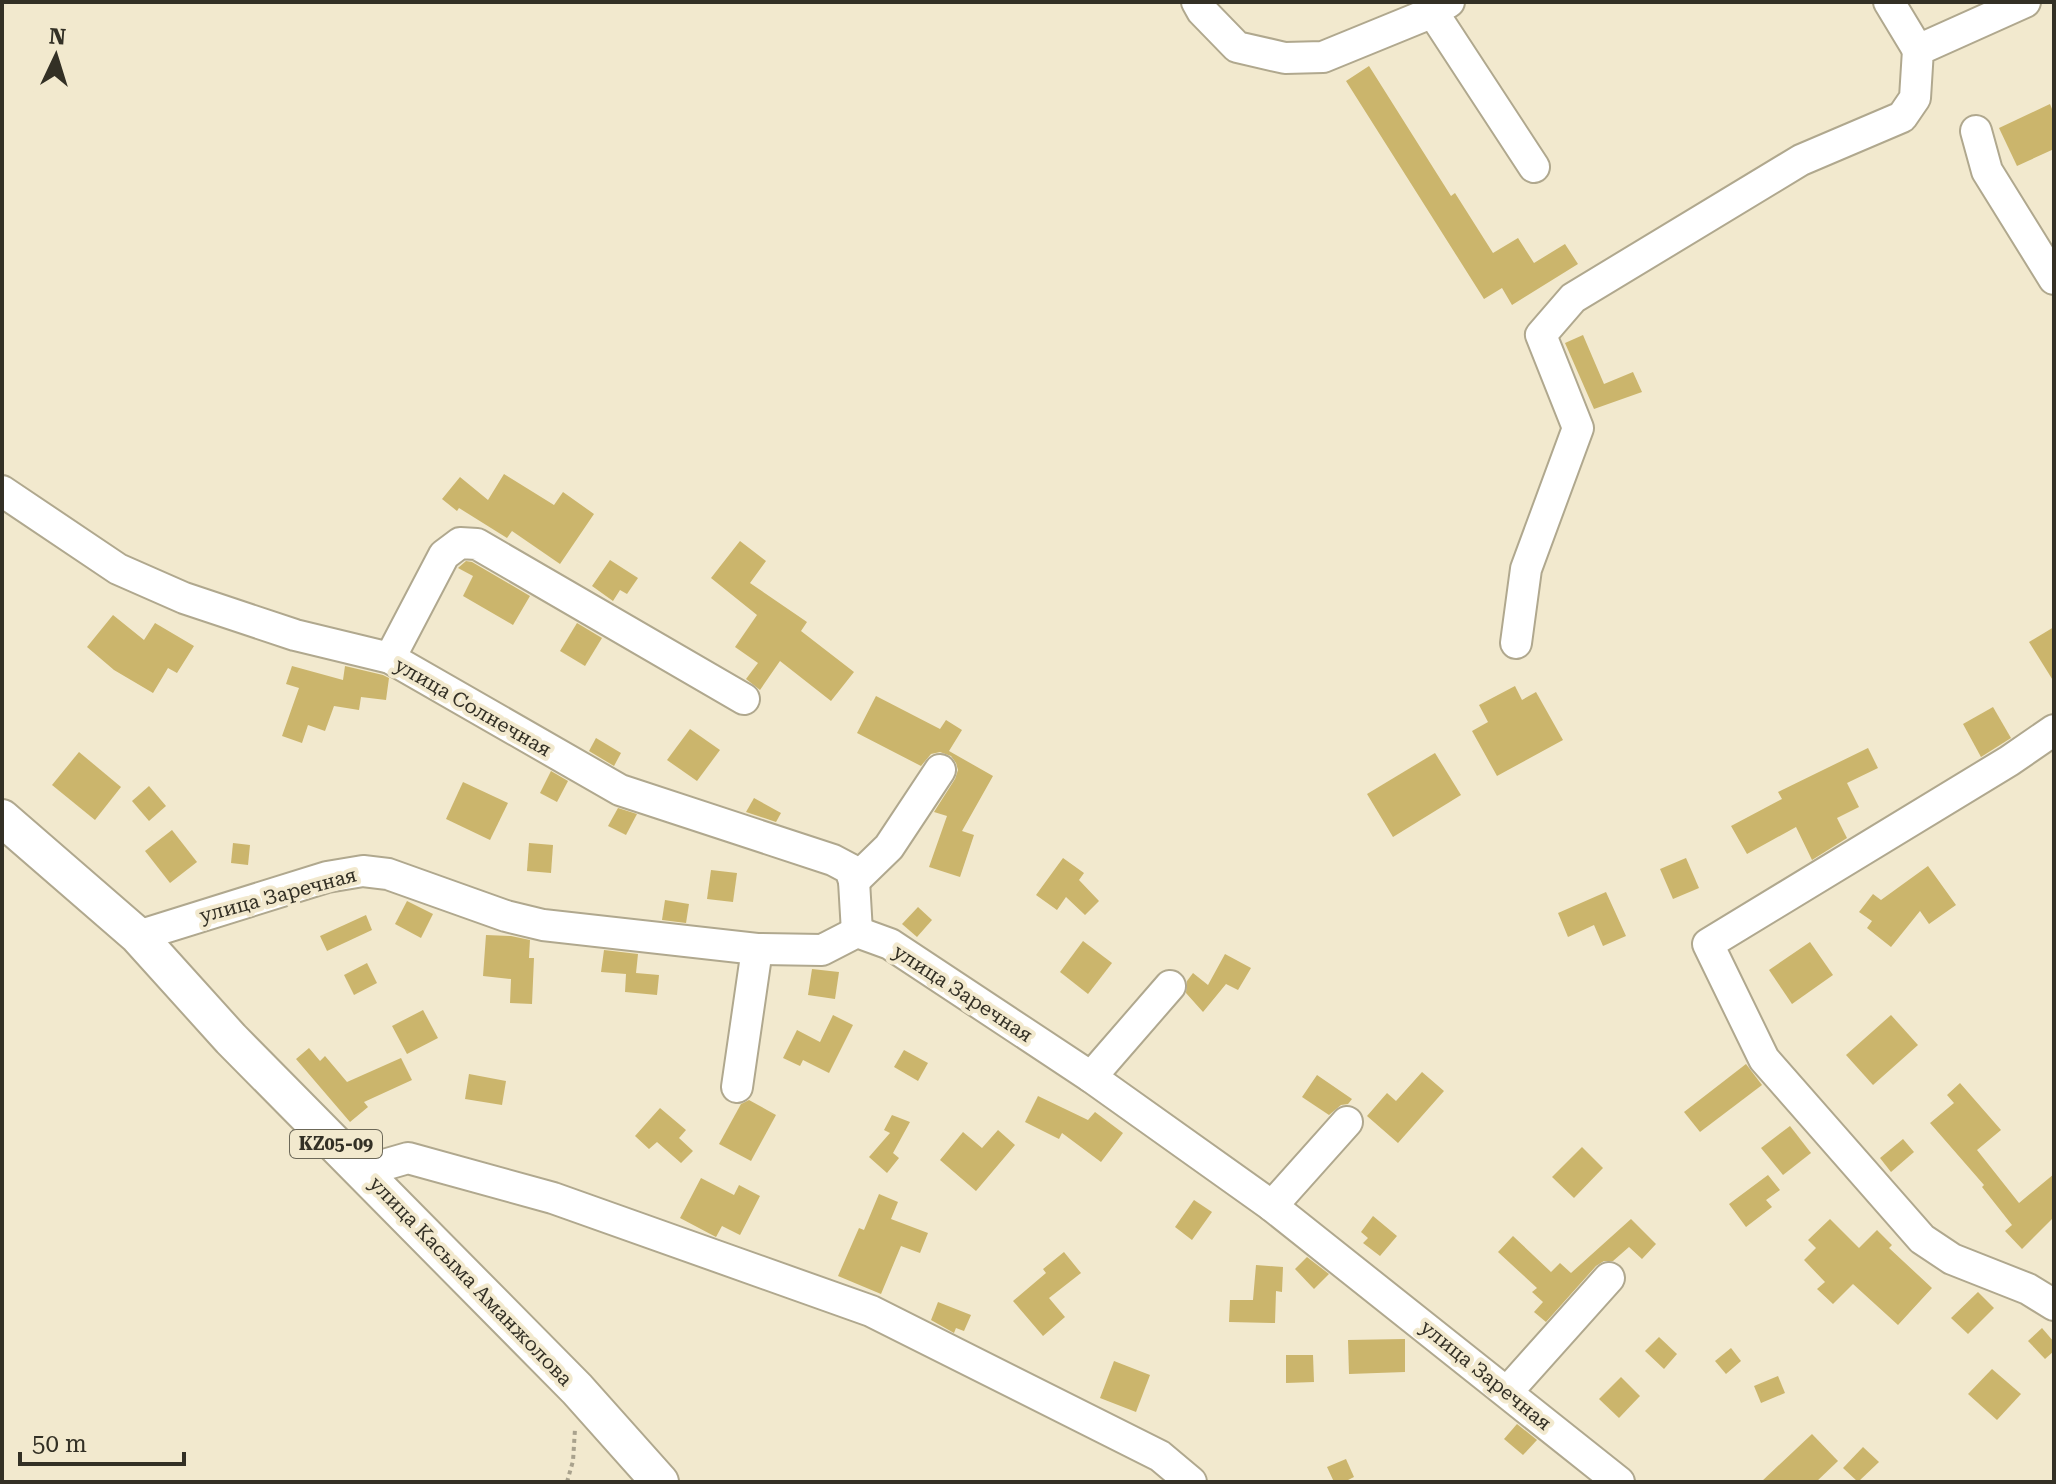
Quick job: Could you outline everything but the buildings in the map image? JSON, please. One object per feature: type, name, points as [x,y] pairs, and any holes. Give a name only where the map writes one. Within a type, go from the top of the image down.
[{"type":"main road","name":"улица Касыма Аманжолова","points":[[2,818],[138,936],[231,1039],[577,1389],[660,1482]]},
{"type":"street","points":[[1197,2],[1237,47],[1285,58],[1323,57],[1427,8],[1534,167]]},
{"type":"street","points":[[1516,643],[1526,569],[1578,428],[1541,335],[1573,298],[1801,160],[1902,117],[1915,98],[1918,50],[1889,2]]},
{"type":"street","points":[[1918,50],[2025,2]]},
{"type":"street","points":[[1976,131],[1987,171],[2054,279]]},
{"type":"street","name":"улица Солнечная","points":[[2,491],[131,575],[184,598],[295,635],[390,658],[620,790],[833,860],[850,869],[854,881]]},
{"type":"street","points":[[390,658],[444,555],[460,543],[477,544],[744,699]]},
{"type":"street","points":[[2054,730],[2009,761],[1708,944],[1764,1059],[1922,1239],[1952,1259],[2028,1289],[2054,1305]]},
{"type":"street","points":[[857,932],[854,881],[889,847],[940,770]]},
{"type":"street","name":"улица Заречная","points":[[138,936],[327,877],[363,871],[388,874],[506,916],[543,925],[757,949],[822,950],[857,932],[890,944],[1091,1077],[1272,1206],[1619,1482]]},
{"type":"street","points":[[737,1087],[757,949]]},
{"type":"street","points":[[1091,1077],[1170,986]]},
{"type":"street","points":[[1272,1206],[1347,1122]]},
{"type":"street","points":[[363,1171],[408,1158],[553,1198],[871,1311],[1160,1456],[1191,1482]]},
{"type":"street","points":[[1508,1391],[1609,1278]]},
{"type":"path","points":[[567,1482],[573,1461],[577,1389]]}]
